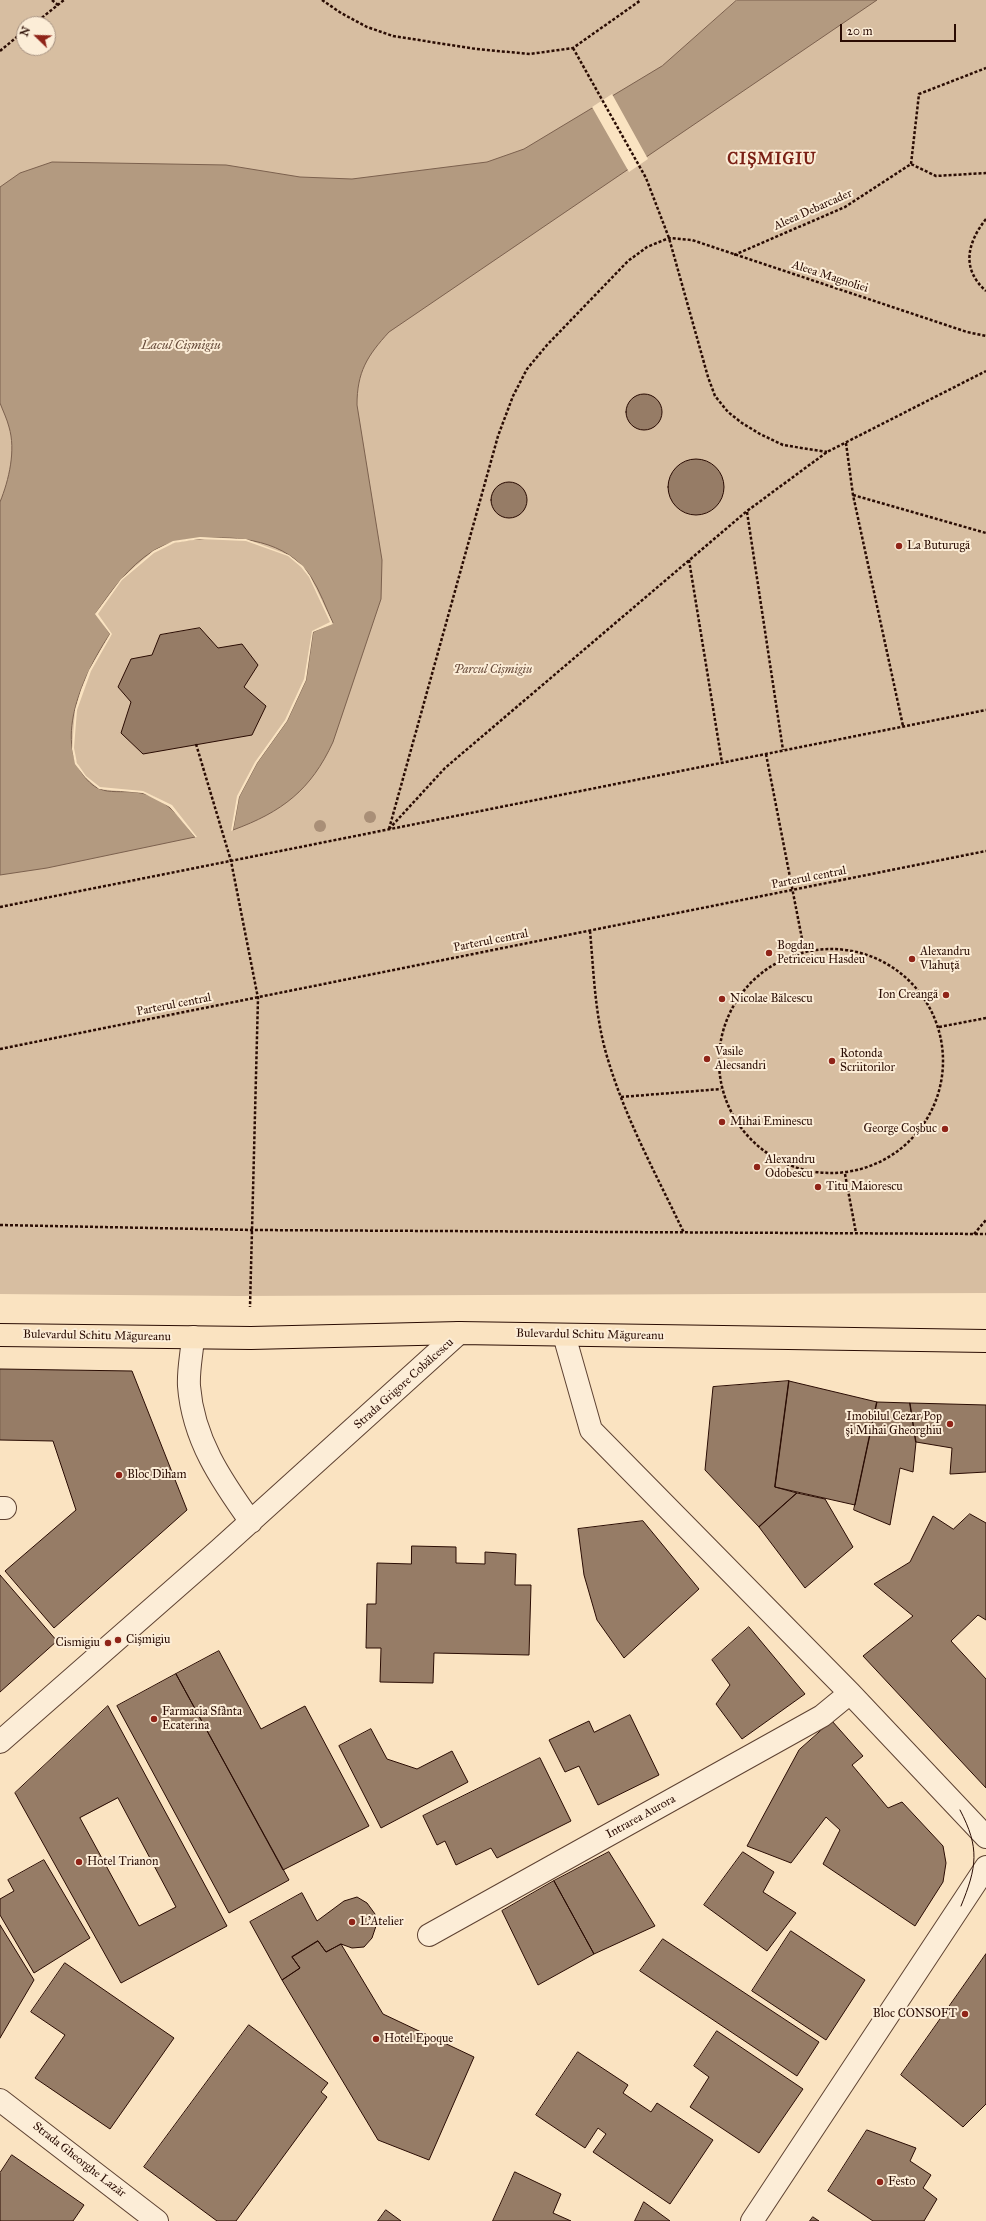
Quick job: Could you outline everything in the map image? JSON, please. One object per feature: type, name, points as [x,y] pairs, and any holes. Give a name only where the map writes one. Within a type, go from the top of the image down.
[{"type":"main road","name":"Bulevardul Schitu Măgureanu","points":[[0,1335],[251,1338],[459,1333],[986,1341]]},
{"type":"street","name":"Strada Grigore Cobălcescu","points":[[0,1742],[251,1522],[459,1333]]},
{"type":"street","points":[[564,1335],[592,1430],[850,1693],[986,1837]]},
{"type":"street","points":[[194,1337],[189,1385],[192,1411],[202,1443],[220,1478],[251,1522]]},
{"type":"street","name":"Intrarea Aurora","points":[[429,1935],[822,1716],[850,1693]]},
{"type":"street","points":[[752,2221],[986,1867]]},
{"type":"street","name":"Strada Gheorghe Lazăr","points":[[0,2100],[157,2221]]},
{"type":"path","points":[[52,0],[58,5]]},
{"type":"path","points":[[44,16],[64,0]]},
{"type":"path","points":[[322,0],[340,13],[367,27],[393,36],[503,53],[530,54],[573,48],[641,0]]},
{"type":"path","points":[[0,51],[16,38]]},
{"type":"path","points":[[573,48],[646,178],[668,238],[708,378],[716,396],[728,412],[760,434],[783,445],[827,452]]},
{"type":"path","points":[[986,68],[919,94],[911,164],[936,176],[986,173]]},
{"type":"path","name":"Aleea Debarcader","points":[[734,254],[845,207],[911,164]]},
{"type":"path","points":[[986,219],[977,230],[970,245],[969,262],[973,277],[986,291]]},
{"type":"path","points":[[389,829],[498,436],[513,396],[527,370],[547,345],[622,267],[647,247],[668,238]]},
{"type":"path","name":"Aleea Magnoliei","points":[[668,238],[692,240],[967,332],[986,336]]},
{"type":"path","points":[[389,829],[446,768],[747,511],[827,452],[986,371]]},
{"type":"path","points":[[846,443],[854,495],[903,726]]},
{"type":"path","points":[[854,495],[986,533]]},
{"type":"path","points":[[747,511],[783,750]]},
{"type":"path","points":[[689,560],[722,763]]},
{"type":"path","points":[[0,907],[986,710]]},
{"type":"path","points":[[196,744],[231,861],[258,998],[251,1338]]},
{"type":"path","points":[[766,754],[804,949]]},
{"type":"path","name":"Parterul central","points":[[0,1049],[986,851]]},
{"type":"path","points":[[590,930],[596,1003],[608,1063],[621,1097],[684,1233]]},
{"type":"path","points":[[831,948],[867,953],[898,969],[923,995],[939,1027],[944,1059],[940,1092],[926,1122],[904,1147],[876,1164],[845,1174],[812,1173],[781,1163],[760,1148],[734,1119],[722,1089],[718,1055],[725,1022],[742,992],[766,968],[804,949],[831,948]]},
{"type":"path","points":[[939,1027],[986,1018]]},
{"type":"path","points":[[621,1097],[722,1089]]},
{"type":"path","points":[[845,1174],[856,1233]]},
{"type":"path","points":[[974,1234],[986,1220]]},
{"type":"path","points":[[0,1225],[253,1230],[986,1234]]},
{"type":"green space","name":"Parcul Cișmigiu","points":[[0,0],[986,0],[986,1293],[238,1296],[0,1294]]},
{"type":"water","name":"Lacul Cișmigiu","points":[[737,0],[877,0],[389,332],[369,357],[361,374],[357,393],[357,405],[382,560],[381,599],[333,742],[324,759],[305,786],[280,807],[233,830],[239,797],[257,763],[287,721],[306,680],[313,632],[333,623],[314,582],[301,565],[289,555],[261,543],[230,538],[175,542],[153,551],[136,564],[114,587],[96,613],[110,634],[92,665],[77,702],[72,721],[71,740],[74,757],[82,773],[87,780],[97,788],[144,794],[161,801],[176,814],[195,837],[47,868],[0,875],[0,502],[9,475],[12,445],[9,427],[0,403],[0,187],[20,173],[52,162],[226,165],[300,177],[352,179],[487,162],[524,149],[662,66]]},
{"type":"pier","points":[[612,94],[648,159],[629,172],[592,107]]},
{"type":"pier","points":[[200,537],[246,539],[289,555],[303,566],[310,576],[333,624],[313,632],[306,680],[287,721],[257,763],[239,797],[233,830],[231,831],[237,796],[255,762],[285,720],[304,679],[312,631],[330,622],[309,577],[301,567],[288,556],[246,541],[200,539],[174,543],[154,553],[122,580],[98,614],[112,634],[91,671],[77,710],[74,748],[77,763],[86,776],[100,787],[143,791],[172,805],[197,837],[195,837],[170,807],[143,793],[99,789],[85,777],[75,764],[72,749],[75,710],[81,690],[89,670],[110,634],[95,614],[121,579],[153,551],[173,541]]},
{"type":"building","points":[[644,394],[657,399],[662,412],[657,425],[644,430],[631,425],[626,412],[631,399]]},
{"type":"building","points":[[690,459],[702,459],[712,463],[720,471],[724,481],[724,493],[720,503],[712,511],[702,515],[690,515],[680,511],[672,503],[668,493],[668,481],[672,471],[680,463]]},
{"type":"building","points":[[509,482],[522,487],[527,500],[522,513],[509,518],[496,513],[491,500],[496,487]]},
{"type":"building","points":[[200,628],[218,648],[242,644],[258,665],[244,687],[266,706],[252,735],[143,754],[121,733],[131,702],[118,687],[131,659],[152,655],[160,635]]},
{"type":"building","name":"Bloc Diham","points":[[0,1369],[132,1371],[187,1510],[54,1628],[5,1571],[76,1510],[53,1441],[0,1440]]},
{"type":"building","points":[[789,1381],[775,1487],[797,1493],[759,1527],[705,1470],[713,1387]]},
{"type":"building","points":[[789,1381],[877,1402],[855,1505],[775,1487]]},
{"type":"building","points":[[877,1402],[910,1403],[916,1442],[913,1472],[900,1468],[890,1525],[854,1510]]},
{"type":"building","name":"Imobilul Cezar Pop şi Mihai Gheorghiu","points":[[910,1403],[986,1405],[986,1472],[950,1474],[952,1448],[916,1442]]},
{"type":"building","points":[[797,1493],[825,1499],[853,1547],[805,1588],[759,1527]]},
{"type":"building","points":[[970,1514],[986,1523],[986,1620],[978,1615],[951,1641],[986,1679],[986,1788],[863,1656],[913,1616],[874,1584],[910,1562],[933,1516],[953,1529]]},
{"type":"building","points":[[643,1521],[699,1589],[624,1658],[597,1620],[584,1575],[578,1529]]},
{"type":"building","points":[[412,1546],[456,1547],[456,1563],[485,1564],[485,1552],[516,1554],[515,1585],[531,1585],[529,1655],[434,1653],[433,1683],[380,1682],[381,1648],[366,1648],[367,1604],[376,1604],[377,1563],[411,1564]]},
{"type":"building","points":[[0,1575],[57,1641],[0,1692]]},
{"type":"building","points":[[749,1627],[805,1694],[742,1739],[716,1704],[730,1685],[712,1660]]},
{"type":"building","points":[[219,1651],[261,1729],[305,1706],[369,1826],[283,1870],[176,1674]]},
{"type":"building","points":[[176,1674],[289,1880],[229,1913],[117,1706]]},
{"type":"building","name":"Hotel Trianon","points":[[108,1706],[227,1926],[121,1983],[15,1793]],"holes":[[[118,1798],[176,1907],[139,1926],[80,1818]]]},
{"type":"building","points":[[630,1715],[659,1775],[598,1805],[579,1766],[565,1772],[549,1740],[589,1721],[594,1732]]},
{"type":"building","points":[[832,1721],[863,1756],[852,1765],[888,1808],[902,1802],[943,1846],[946,1863],[943,1882],[915,1926],[823,1864],[840,1830],[826,1817],[791,1863],[747,1846],[799,1750]]},
{"type":"building","points":[[371,1729],[387,1759],[417,1769],[452,1751],[468,1782],[381,1828],[339,1746]]},
{"type":"building","points":[[540,1758],[571,1821],[497,1858],[491,1848],[456,1865],[445,1841],[437,1845],[423,1816]]},
{"type":"building","points":[[609,1852],[655,1926],[594,1954],[554,1881]]},
{"type":"building","points":[[743,1852],[774,1872],[763,1892],[796,1913],[767,1951],[704,1905]]},
{"type":"building","points":[[44,1860],[90,1938],[34,1973],[0,1915],[0,1899],[14,1891],[8,1880]]},
{"type":"building","points":[[554,1881],[594,1954],[538,1985],[502,1911]]},
{"type":"building","points":[[302,1893],[317,1921],[344,1901],[357,1897],[367,1903],[375,1914],[376,1926],[372,1938],[364,1947],[352,1948],[341,1944],[326,1952],[318,1941],[292,1957],[300,1968],[282,1980],[250,1922]]},
{"type":"building","points":[[0,1925],[34,1980],[0,2038]]},
{"type":"building","points":[[791,1931],[865,1980],[826,2040],[752,1991]]},
{"type":"building","points":[[663,1939],[819,2042],[797,2076],[640,1971]]},
{"type":"building","name":"Hotel Epoque","points":[[318,1941],[326,1952],[341,1944],[383,2014],[474,2057],[429,2160],[378,2140],[282,1980],[300,1968],[292,1957]]},
{"type":"building","name":"Bloc CONSOFT","points":[[986,1954],[986,2104],[963,2127],[901,2075]]},
{"type":"building","points":[[65,1963],[174,2038],[110,2129],[35,2078],[65,2035],[31,2012]]},
{"type":"building","points":[[249,2025],[328,2083],[321,2092],[327,2097],[236,2221],[217,2221],[144,2167]]},
{"type":"building","points":[[717,2031],[803,2089],[759,2153],[690,2107],[709,2077],[694,2066]]},
{"type":"building","points":[[578,2052],[628,2085],[623,2093],[651,2112],[657,2103],[713,2140],[670,2204],[593,2152],[606,2134],[598,2128],[585,2148],[536,2115]]},
{"type":"building","name":"Festo","points":[[867,2130],[916,2148],[910,2161],[931,2175],[923,2188],[937,2199],[924,2221],[873,2221],[828,2191]]},
{"type":"building","points":[[12,2155],[84,2205],[73,2221],[0,2221],[0,2173]]},
{"type":"building","points":[[515,2172],[561,2194],[553,2213],[571,2221],[493,2221]]},
{"type":"building","points":[[644,2202],[670,2221],[635,2221]]},
{"type":"building","points":[[386,2210],[401,2221],[378,2221]]},
{"type":"building","points":[[813,2217],[819,2221],[810,2221]]},
{"type":"tram line","points":[[960,1810],[971,1836],[974,1858],[973,1869],[961,1906]]},
{"type":"place","name":"La Buturugă","points":[[899,546]]},
{"type":"place","name":"Bogdan Petriceicu Hasdeu","points":[[769,953]]},
{"type":"place","name":"Alexandru Vlahuță","points":[[912,959]]},
{"type":"place","name":"Ion Creangă","points":[[946,995]]},
{"type":"place","name":"Nicolae Bălcescu","points":[[722,999]]},
{"type":"place","name":"Vasile Alecsandri","points":[[707,1059]]},
{"type":"place","name":"Rotonda Scriitorilor","points":[[832,1061]]},
{"type":"place","name":"Mihai Eminescu","points":[[722,1122]]},
{"type":"place","name":"George Coșbuc","points":[[945,1129]]},
{"type":"place","name":"Alexandru Odobescu","points":[[757,1167]]},
{"type":"place","name":"Titu Maiorescu","points":[[818,1187]]},
{"type":"place","name":"Imobilul Cezar Pop şi Mihai Gheorghiu","points":[[950,1424]]},
{"type":"place","name":"Bloc Diham","points":[[119,1475]]},
{"type":"place","name":"Cișmigiu","points":[[118,1640]]},
{"type":"place","name":"Cismigiu","points":[[108,1643]]},
{"type":"place","name":"Farmacia Sfânta Ecaterina","points":[[154,1719]]},
{"type":"place","name":"Hotel Trianon","points":[[79,1862]]},
{"type":"place","name":"L’Atelier","points":[[352,1922]]},
{"type":"place","name":"Bloc CONSOFT","points":[[965,2014]]},
{"type":"place","name":"Hotel Epoque","points":[[376,2039]]},
{"type":"place","name":"Festo","points":[[880,2182]]},
{"type":"district","name":"CIȘMIGIU","points":[[772,160]]}]
